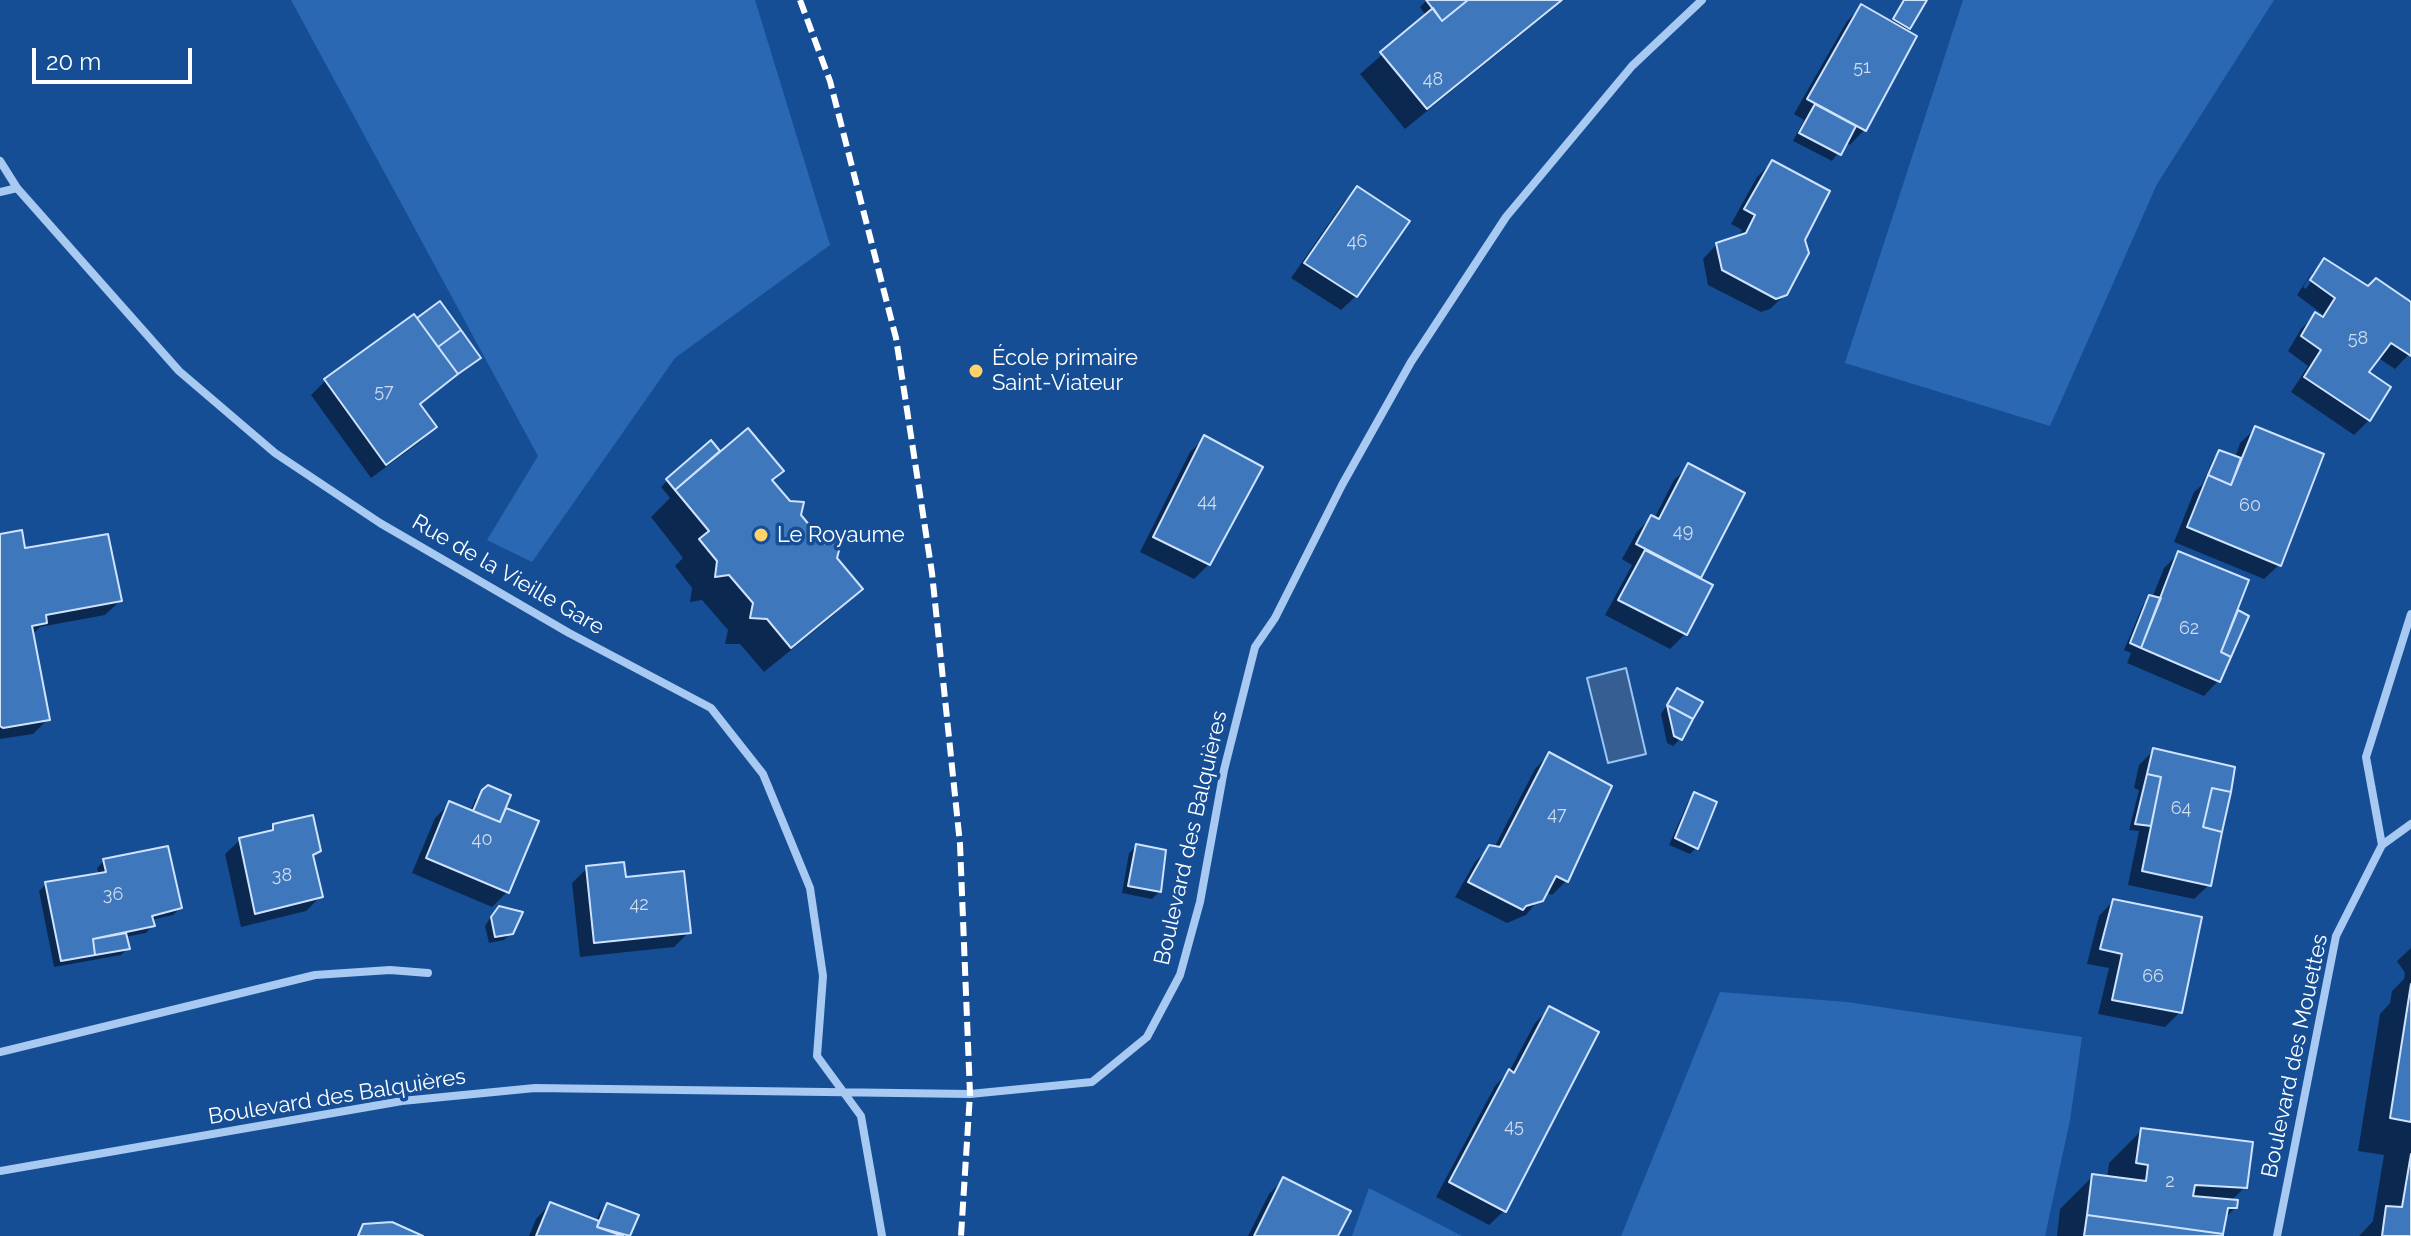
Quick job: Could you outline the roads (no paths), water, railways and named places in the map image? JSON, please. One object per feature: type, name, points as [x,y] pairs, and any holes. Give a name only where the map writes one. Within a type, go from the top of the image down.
[{"type":"street","name":"Boulevard des Balquières","points":[[0,1171],[402,1101],[535,1088],[970,1094],[1092,1082],[1147,1037],[1180,975],[1200,902],[1224,770],[1255,647],[1275,618],[1342,485],[1411,362],[1506,217],[1632,66],[1702,0]]},
{"type":"street","name":"Rue de la Vieille Gare","points":[[0,161],[17,188],[179,371],[275,453],[380,523],[569,633],[711,708],[763,774],[810,888],[823,976],[817,1056],[861,1116],[882,1236]]},
{"type":"street","points":[[0,192],[17,188]]},
{"type":"street","points":[[2411,614],[2366,757],[2382,845],[2411,824]]},
{"type":"street","name":"Boulevard des Mouettes","points":[[2277,1236],[2336,936],[2382,845]]},
{"type":"street","points":[[0,1052],[315,975],[390,970],[428,973]]},
{"type":"railway","points":[[800,0],[830,81],[896,338],[932,573],[960,844],[970,1094],[961,1236]]},
{"type":"place","name":"École primaire Saint-Viateur","points":[[976,371]]},
{"type":"place","name":"Le Royaume","points":[[761,535]]}]
